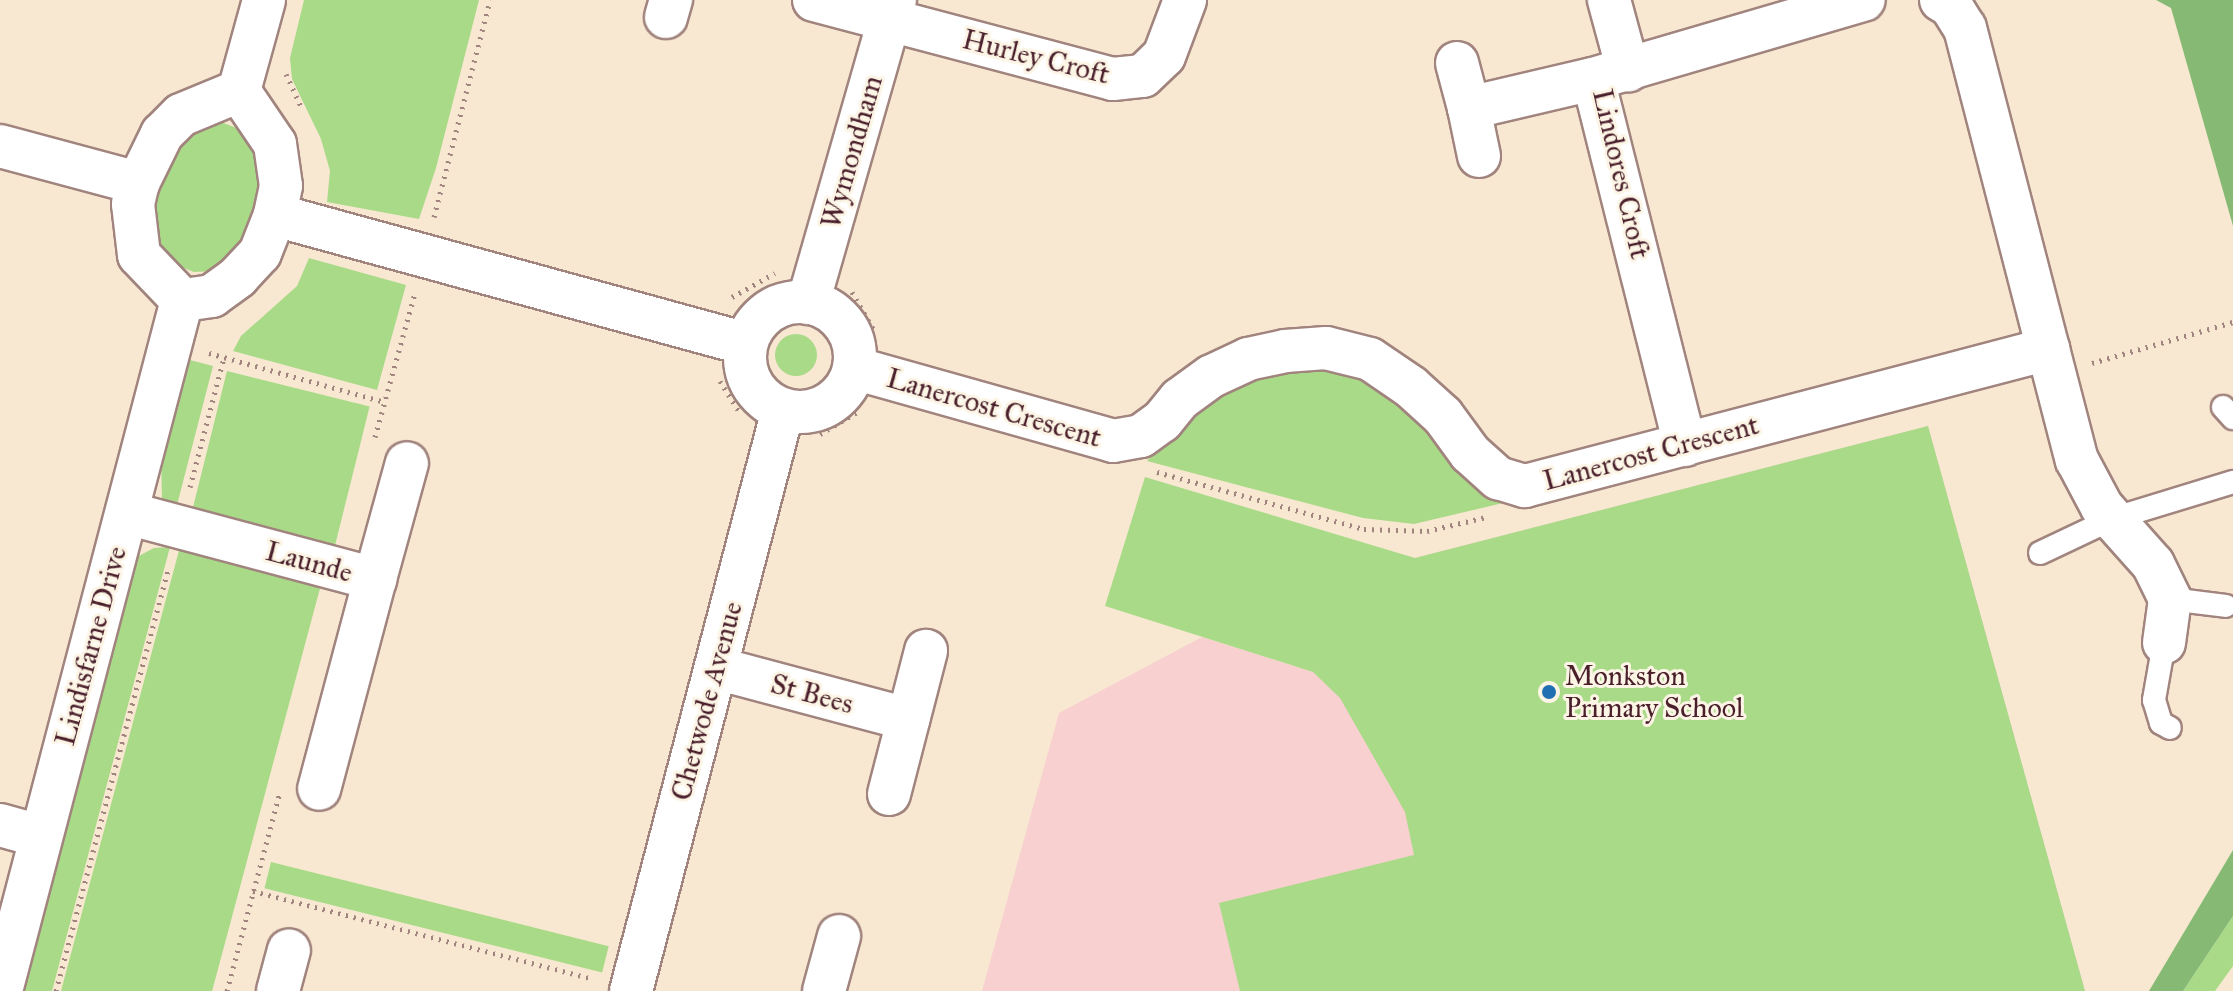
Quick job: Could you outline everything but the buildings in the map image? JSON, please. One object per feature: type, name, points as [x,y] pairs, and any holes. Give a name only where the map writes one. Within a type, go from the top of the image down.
[{"type":"street","points":[[239,91],[181,115],[149,155],[138,183],[133,204],[139,255],[182,300],[212,296],[238,277],[260,253],[275,215],[281,186],[275,144],[239,91],[264,0]]},
{"type":"street","name":"Hurley Croft","points":[[814,0],[892,10],[1113,79],[1143,76],[1164,56],[1185,0]]},
{"type":"street","points":[[1469,108],[1611,75],[1609,0]]},
{"type":"street","name":"Lindores Croft","points":[[1685,445],[1611,75],[1864,0]]},
{"type":"street","points":[[1941,0],[1951,6],[1965,28],[2077,460],[2102,507],[2153,564],[2170,599],[2164,643]]},
{"type":"street","name":"Wymondham","points":[[808,303],[892,10]]},
{"type":"street","points":[[1457,63],[1479,156]]},
{"type":"street","points":[[0,146],[138,183]]},
{"type":"street","points":[[275,215],[746,344]]},
{"type":"street","name":"Lindisfarne Drive","points":[[1,991],[182,300]]},
{"type":"street","points":[[792,303],[808,303],[840,319],[855,350],[868,356],[835,400],[820,409],[801,413],[783,410],[756,391],[748,377],[746,344],[752,329],[770,312],[792,303]]},
{"type":"street","name":"Lanercost Crescent","points":[[868,356],[1113,441],[1141,436],[1191,391],[1212,376],[1248,359],[1285,351],[1326,348],[1370,359],[1411,387],[1443,416],[1470,453],[1498,478],[1525,486],[2048,349]]},
{"type":"street","name":"Chetwode Avenue","points":[[628,988],[783,410]]},
{"type":"street","points":[[375,579],[407,463]]},
{"type":"street","name":"Launde","points":[[127,513],[375,579],[319,789]]},
{"type":"street","points":[[889,794],[926,651]]},
{"type":"street","name":"St Bees","points":[[716,668],[908,719]]},
{"type":"street","points":[[0,825],[40,836]]},
{"type":"street","points":[[824,991],[839,936]]},
{"type":"street","points":[[278,991],[289,950]]},
{"type":"lane","points":[[2040,553],[2112,519],[2233,482]]},
{"type":"lane","points":[[2170,599],[2226,606]]},
{"type":"lane","points":[[2164,643],[2154,700],[2161,723],[2170,728]]},
{"type":"path","points":[[434,219],[490,0]]},
{"type":"path","points":[[724,302],[777,272]]},
{"type":"path","points":[[851,289],[868,356]]},
{"type":"path","points":[[2090,364],[2233,322]]},
{"type":"path","points":[[200,350],[385,402]]},
{"type":"path","points":[[56,991],[224,357]]},
{"type":"path","points":[[253,891],[628,988]]},
{"type":"shaded area","name":"Monkston Primary School","points":[[1928,426],[2085,991],[982,991],[1059,713],[1202,637],[1313,672],[1354,543],[1415,558]]},
{"type":"green space","points":[[304,0],[479,0],[436,168],[419,219],[327,202],[330,171],[321,139],[292,79],[290,58]]},
{"type":"green space","points":[[2156,0],[2233,0],[2233,226],[2171,8]]},
{"type":"green space","points":[[218,121],[245,131],[262,156],[260,186],[251,221],[233,255],[215,271],[194,272],[171,263],[158,246],[154,219],[159,188],[173,157],[191,135]]},
{"type":"green space","points":[[309,258],[406,285],[377,390],[233,351],[241,336],[297,286]]},
{"type":"green space","points":[[796,334],[811,340],[817,355],[811,370],[796,376],[781,370],[775,355],[781,340]]},
{"type":"green space","points":[[186,359],[213,366],[177,505],[162,501],[161,456]]},
{"type":"green space","points":[[1273,369],[1316,369],[1361,378],[1408,400],[1520,499],[1414,524],[1363,518],[1147,461],[1200,400]]},
{"type":"green space","points":[[227,371],[370,407],[335,547],[192,512]]},
{"type":"green space","name":"Monkston Primary School","points":[[1928,426],[2085,991],[1240,991],[1219,903],[1414,855],[1405,812],[1340,698],[1313,672],[1105,606],[1145,477],[1415,558]]},
{"type":"green space","points":[[181,543],[322,581],[212,991],[61,991]]},
{"type":"green space","points":[[170,547],[52,991],[18,991],[131,560],[154,548]]},
{"type":"green space","points":[[2233,850],[2233,916],[2183,991],[2149,991]]},
{"type":"green space","points":[[271,862],[609,946],[602,972],[264,888]]},
{"type":"green space","points":[[2233,916],[2233,966],[2215,991],[2183,991]]},
{"type":"place","name":"Monkston Primary School","points":[[1549,692]]}]
